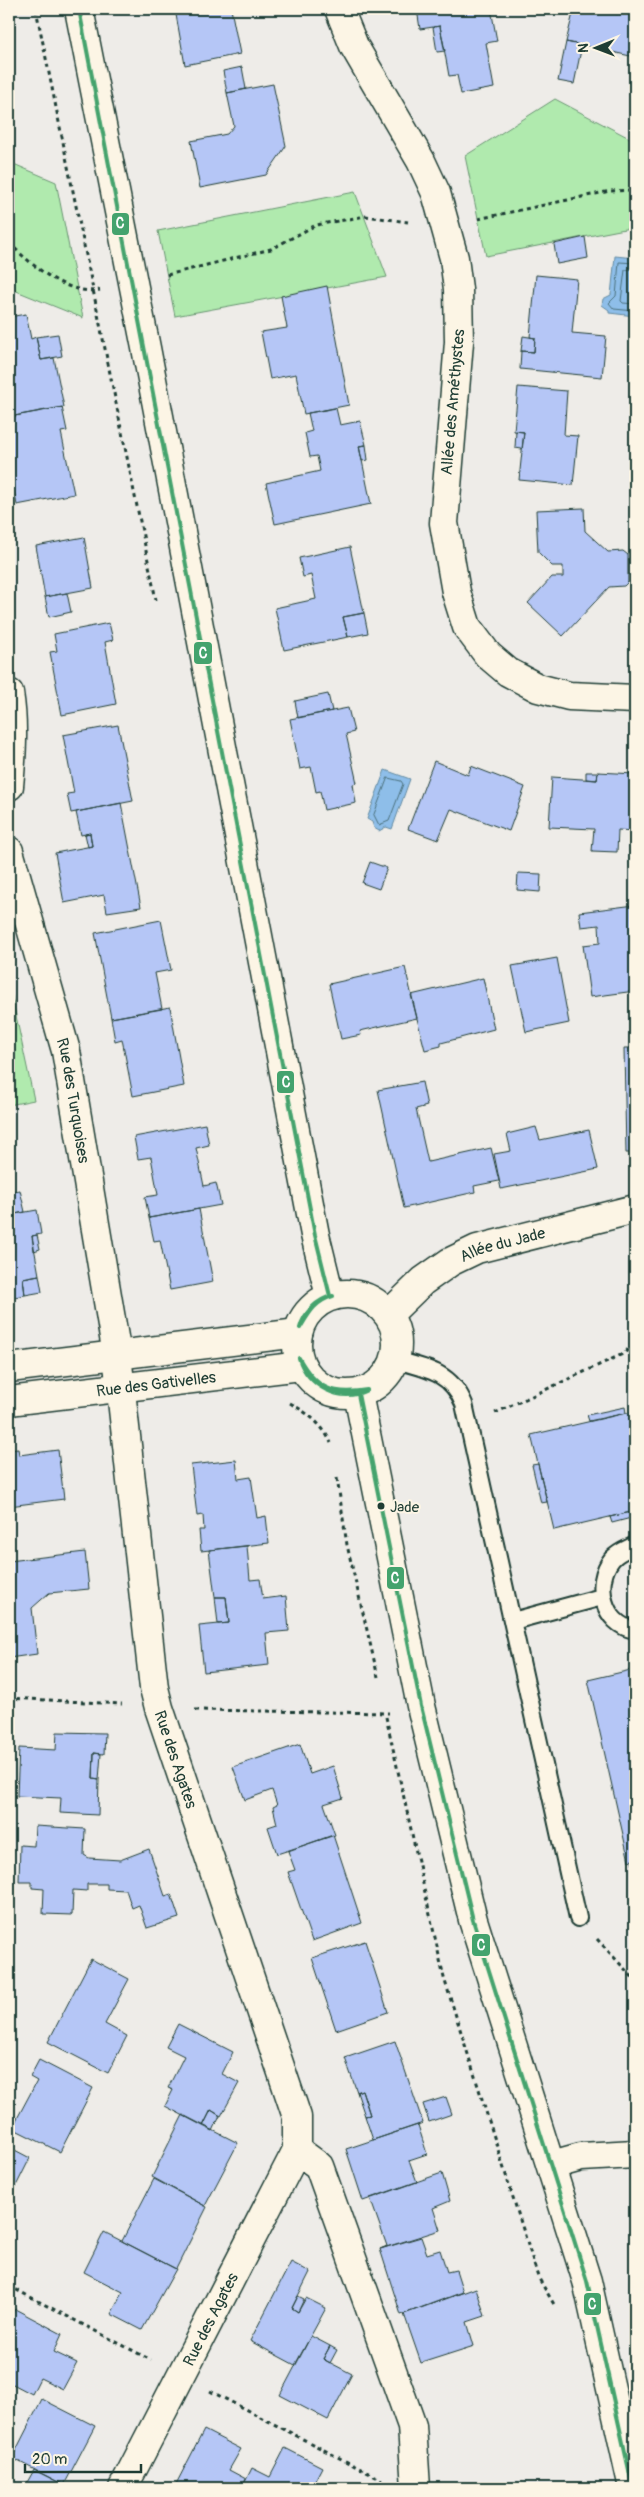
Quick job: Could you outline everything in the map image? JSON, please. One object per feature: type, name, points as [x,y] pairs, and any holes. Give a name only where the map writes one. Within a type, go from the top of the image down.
[{"type":"street","points":[[78,9],[134,283],[315,1235],[330,1296]]},
{"type":"street","name":"Allée des Améthystes","points":[[339,9],[354,46],[421,160],[436,193],[454,258],[457,281],[459,342],[444,523],[456,592],[467,627],[488,655],[508,672],[538,688],[569,696],[635,699]]},
{"type":"street","points":[[9,693],[13,716],[13,743],[9,786]]},
{"type":"street","name":"Rue des Turquoises","points":[[9,851],[66,1051],[118,1355]]},
{"type":"street","name":"Allée du Jade","points":[[388,1314],[430,1276],[450,1262],[477,1249],[635,1209]]},
{"type":"street","points":[[346,1293],[362,1295],[377,1303],[388,1314],[396,1329],[398,1345],[395,1360],[387,1376],[374,1387],[358,1394],[341,1395],[325,1390],[311,1380],[301,1366],[297,1350],[298,1332],[304,1317],[315,1304],[330,1296],[346,1293]]},
{"type":"street","name":"Rue des Gativelles","points":[[9,1368],[298,1332]]},
{"type":"street","name":"Rue des Agates","points":[[118,1355],[154,1688],[158,1708],[297,2117],[297,2150],[123,2488]]},
{"type":"street","name":"Rue des Gativelles","points":[[9,1401],[301,1366]]},
{"type":"street","points":[[358,1394],[421,1706],[473,1920],[552,2165],[587,2281],[633,2488]]},
{"type":"street","points":[[297,2150],[320,2166],[412,2426],[416,2488]]},
{"type":"street","points":[[552,2165],[581,2157],[635,2154]]},
{"type":"lane","points":[[395,1360],[420,1366],[444,1376],[458,1388],[469,1426],[578,1918]]},
{"type":"lane","points":[[635,1546],[624,1550],[609,1564],[602,1584],[602,1597],[608,1611],[618,1622],[635,1630]]},
{"type":"lane","points":[[513,1621],[602,1597]]},
{"type":"path","points":[[9,243],[24,258],[54,279],[87,292],[134,283],[271,249],[316,225],[366,216],[446,225],[537,208],[610,191],[635,190]]},
{"type":"path","points":[[469,1426],[551,1385],[625,1353],[635,1340]]},
{"type":"path","points":[[9,1698],[137,1704],[158,1708],[386,1713],[421,1706]]},
{"type":"path","points":[[578,1918],[635,1980]]},
{"type":"green space","points":[[555,99],[635,141],[635,227],[486,256],[465,156]]},
{"type":"green space","points":[[9,162],[56,182],[83,318],[9,288]]},
{"type":"green space","points":[[355,192],[387,277],[175,316],[158,231]]},
{"type":"green space","points":[[9,983],[34,1100],[9,1105]]},
{"type":"water","points":[[615,256],[635,258],[635,316],[609,313],[609,310],[602,305],[603,299],[611,295]]},
{"type":"water","points":[[385,770],[410,779],[392,829],[386,827],[379,831],[367,819]]},
{"type":"building","points":[[175,9],[231,9],[240,54],[185,65]]},
{"type":"building","points":[[417,9],[491,9],[497,41],[486,43],[494,88],[461,94],[457,75],[449,76],[440,26],[420,29]]},
{"type":"building","points":[[574,9],[600,9],[617,14],[626,9],[635,9],[635,57],[566,42]]},
{"type":"building","points":[[600,9],[626,9],[617,14]]},
{"type":"building","points":[[440,26],[445,51],[437,52],[433,27]]},
{"type":"building","points":[[566,42],[582,45],[574,84],[558,81]]},
{"type":"building","points":[[242,67],[246,89],[227,93],[223,71]]},
{"type":"building","points":[[273,84],[286,146],[266,175],[200,188],[191,141],[227,134],[234,126],[227,93]]},
{"type":"building","points":[[585,237],[588,258],[557,264],[554,244]]},
{"type":"building","points":[[536,275],[577,279],[572,333],[606,336],[602,377],[520,369],[521,351],[534,352],[535,338],[530,337]]},
{"type":"building","points":[[327,286],[349,405],[304,414],[296,374],[270,379],[261,332],[287,328],[281,296]]},
{"type":"building","points":[[26,314],[31,339],[36,337],[41,360],[54,358],[64,407],[9,417],[9,317]]},
{"type":"building","points":[[58,334],[62,356],[41,360],[36,337]]},
{"type":"building","points":[[523,336],[535,338],[534,352],[521,351]]},
{"type":"building","points":[[518,387],[567,391],[564,435],[578,436],[573,485],[519,480],[524,432],[514,431]]},
{"type":"building","points":[[62,407],[67,431],[61,432],[74,494],[17,505],[9,467],[9,417]]},
{"type":"building","points":[[336,408],[340,425],[360,421],[366,445],[359,446],[371,504],[275,524],[266,483],[320,471],[317,456],[310,457],[305,433],[312,431],[308,413]]},
{"type":"building","points":[[516,431],[524,432],[522,449],[515,448]]},
{"type":"building","points":[[366,445],[368,460],[362,461],[359,446]]},
{"type":"building","points":[[584,508],[585,531],[608,552],[623,551],[628,555],[628,582],[624,586],[609,587],[563,636],[528,603],[552,577],[563,577],[563,566],[552,566],[538,552],[536,510]]},
{"type":"building","points":[[84,537],[93,588],[45,597],[36,546]]},
{"type":"building","points":[[350,547],[364,613],[343,617],[348,637],[284,650],[275,608],[316,599],[311,575],[303,577],[299,558]]},
{"type":"building","points":[[67,593],[71,612],[49,617],[45,597]]},
{"type":"building","points":[[364,613],[368,633],[348,637],[343,617]]},
{"type":"building","points":[[109,623],[113,640],[105,642],[116,704],[62,715],[50,652],[57,651],[54,634]]},
{"type":"building","points":[[328,694],[332,711],[298,718],[295,701]]},
{"type":"building","points":[[348,708],[354,732],[346,734],[357,783],[353,784],[356,803],[324,810],[320,791],[316,792],[311,767],[300,769],[290,719]]},
{"type":"building","points":[[118,725],[133,801],[71,813],[67,794],[74,793],[63,735]]},
{"type":"building","points":[[434,761],[468,775],[471,766],[525,787],[509,831],[451,809],[438,840],[408,829]]},
{"type":"building","points":[[586,772],[598,772],[597,780],[586,779]]},
{"type":"building","points":[[598,772],[635,774],[635,831],[618,830],[617,852],[592,851],[594,829],[549,827],[552,777],[597,780]]},
{"type":"building","points":[[121,803],[141,907],[107,912],[104,895],[64,903],[55,853],[92,846],[90,833],[81,835],[76,812]]},
{"type":"building","points":[[90,833],[92,846],[88,847],[85,834]]},
{"type":"building","points":[[370,862],[387,868],[379,889],[362,883]]},
{"type":"building","points":[[518,873],[541,874],[540,892],[517,890]]},
{"type":"building","points":[[635,905],[635,991],[590,997],[583,945],[600,943],[599,925],[581,927],[579,912]]},
{"type":"building","points":[[161,920],[171,970],[155,973],[162,1009],[111,1018],[95,933]]},
{"type":"building","points":[[557,958],[569,1023],[526,1032],[512,966]]},
{"type":"building","points":[[405,967],[417,1018],[360,1031],[361,1035],[341,1039],[329,984]]},
{"type":"building","points":[[483,978],[494,1029],[441,1043],[441,1046],[425,1050],[411,995]]},
{"type":"building","points":[[170,1007],[184,1086],[133,1096],[122,1039],[115,1041],[111,1018]]},
{"type":"building","points":[[624,1048],[635,1048],[635,1153],[626,1153]]},
{"type":"building","points":[[422,1082],[427,1106],[416,1109],[428,1162],[491,1148],[499,1181],[474,1186],[475,1192],[404,1208],[378,1090]]},
{"type":"building","points":[[205,1124],[209,1145],[196,1148],[204,1186],[216,1183],[221,1205],[149,1218],[145,1197],[158,1195],[151,1157],[138,1159],[134,1137]]},
{"type":"building","points":[[536,1127],[540,1140],[589,1130],[598,1169],[501,1189],[494,1154],[511,1151],[507,1134]]},
{"type":"building","points":[[9,1165],[13,1191],[20,1190],[25,1212],[9,1215]]},
{"type":"building","points":[[199,1209],[213,1282],[170,1290],[160,1240],[154,1241],[149,1218]]},
{"type":"building","points":[[37,1210],[41,1234],[32,1236],[39,1275],[23,1278],[25,1295],[9,1298],[9,1215]]},
{"type":"building","points":[[37,1235],[40,1249],[34,1251],[32,1236]]},
{"type":"building","points":[[39,1275],[42,1292],[25,1295],[23,1278]]},
{"type":"building","points":[[625,1407],[626,1413],[589,1421],[587,1415]]},
{"type":"building","points":[[635,1411],[635,1511],[554,1530],[531,1435]]},
{"type":"building","points":[[18,1449],[19,1455],[58,1450],[64,1499],[9,1506],[9,1450]]},
{"type":"building","points":[[236,1460],[238,1479],[251,1477],[257,1518],[266,1516],[269,1543],[201,1551],[199,1530],[204,1530],[203,1515],[197,1516],[191,1465]]},
{"type":"building","points":[[538,1464],[547,1502],[541,1503],[532,1465]]},
{"type":"building","points":[[635,1511],[635,1517],[612,1523],[610,1517]]},
{"type":"building","points":[[247,1546],[250,1580],[260,1579],[263,1599],[286,1596],[289,1631],[266,1633],[269,1665],[204,1672],[199,1626],[229,1623],[226,1597],[215,1597],[209,1550]]},
{"type":"building","points":[[85,1552],[89,1589],[49,1593],[32,1608],[37,1654],[9,1658],[9,1561]]},
{"type":"building","points":[[215,1597],[226,1597],[229,1623],[218,1624]]},
{"type":"building","points":[[635,1669],[635,1874],[632,1860],[629,1861],[588,1680]]},
{"type":"building","points":[[57,1732],[105,1733],[104,1754],[94,1753],[93,1779],[99,1780],[98,1815],[60,1813],[61,1798],[17,1796],[19,1748],[56,1750]]},
{"type":"building","points":[[300,1744],[310,1774],[333,1766],[343,1798],[324,1804],[335,1835],[277,1854],[268,1827],[277,1824],[273,1807],[277,1805],[272,1790],[245,1800],[233,1767]]},
{"type":"building","points":[[94,1753],[101,1754],[99,1780],[93,1779]]},
{"type":"building","points":[[35,1826],[85,1829],[84,1855],[89,1858],[120,1860],[149,1849],[165,1896],[171,1894],[179,1918],[147,1928],[139,1905],[132,1908],[126,1890],[107,1889],[107,1884],[87,1884],[87,1891],[73,1890],[72,1915],[43,1914],[44,1889],[32,1888],[32,1882],[19,1882],[20,1845],[34,1846]]},
{"type":"building","points":[[333,1835],[362,1923],[312,1941],[288,1872],[295,1870],[288,1851]]},
{"type":"building","points":[[365,1941],[388,2012],[336,2030],[312,1958]]},
{"type":"building","points":[[91,1959],[129,1979],[105,2024],[127,2036],[108,2073],[48,2042]]},
{"type":"building","points":[[178,2024],[233,2052],[222,2074],[239,2083],[221,2116],[211,2110],[203,2126],[165,2106],[173,2090],[168,2088],[184,2056],[166,2047]]},
{"type":"building","points":[[395,2041],[423,2123],[373,2140],[365,2116],[370,2115],[362,2090],[357,2092],[345,2058]]},
{"type":"building","points":[[39,2060],[93,2088],[60,2152],[12,2128],[37,2081],[30,2077]]},
{"type":"building","points":[[362,2090],[370,2115],[365,2116],[357,2092]]},
{"type":"building","points":[[446,2097],[452,2114],[429,2122],[423,2104]]},
{"type":"building","points":[[211,2110],[220,2116],[213,2131],[203,2126]]},
{"type":"building","points":[[183,2115],[238,2143],[205,2206],[152,2177]]},
{"type":"building","points":[[418,2125],[427,2154],[409,2160],[417,2182],[363,2201],[346,2149]]},
{"type":"building","points":[[9,2147],[30,2158],[9,2200]]},
{"type":"building","points":[[442,2173],[450,2201],[433,2208],[440,2230],[380,2249],[387,2246],[370,2198]]},
{"type":"building","points":[[154,2179],[207,2207],[176,2269],[122,2241]]},
{"type":"building","points":[[104,2232],[176,2269],[142,2330],[111,2314],[123,2292],[84,2272]]},
{"type":"building","points":[[421,2237],[427,2254],[440,2250],[447,2272],[456,2270],[463,2292],[401,2315],[380,2249]]},
{"type":"building","points":[[291,2262],[310,2272],[292,2308],[298,2312],[306,2298],[326,2308],[295,2365],[250,2341]]},
{"type":"building","points":[[476,2288],[485,2316],[467,2322],[474,2346],[421,2363],[404,2314]]},
{"type":"building","points":[[298,2296],[304,2299],[298,2312],[292,2308]]},
{"type":"building","points":[[15,2309],[62,2334],[54,2352],[77,2363],[63,2389],[40,2378],[32,2394],[9,2382],[9,2321]]},
{"type":"building","points":[[311,2336],[330,2346],[323,2359],[352,2374],[328,2420],[280,2395]]},
{"type":"building","points":[[330,2346],[337,2350],[330,2363],[323,2359]]},
{"type":"building","points":[[42,2399],[95,2426],[64,2485],[12,2458]]},
{"type":"building","points":[[204,2430],[241,2449],[229,2470],[246,2479],[242,2488],[174,2488]]},
{"type":"building","points":[[285,2448],[322,2467],[311,2488],[242,2488],[252,2468],[270,2477]]},
{"type":"building","points":[[34,2470],[64,2485],[63,2488],[9,2488],[25,2486]]},
{"type":"transit line","name":"C","points":[[79,9],[315,1235],[330,1296]]},
{"type":"transit line","name":"C","points":[[300,1328],[308,1312],[317,1303],[333,1296]]},
{"type":"transit line","name":"C","points":[[300,1328],[317,1304],[333,1296]]},
{"type":"transit line","name":"C","points":[[299,1358],[312,1377],[327,1388],[344,1392],[367,1390]]},
{"type":"transit line","name":"C","points":[[299,1358],[309,1377],[326,1390],[346,1395],[357,1394],[367,1390]]},
{"type":"transit line","name":"C","points":[[358,1394],[421,1706],[473,1920],[587,2281],[633,2488]]},
{"type":"place","name":"Jade","points":[[381,1506]]}]
